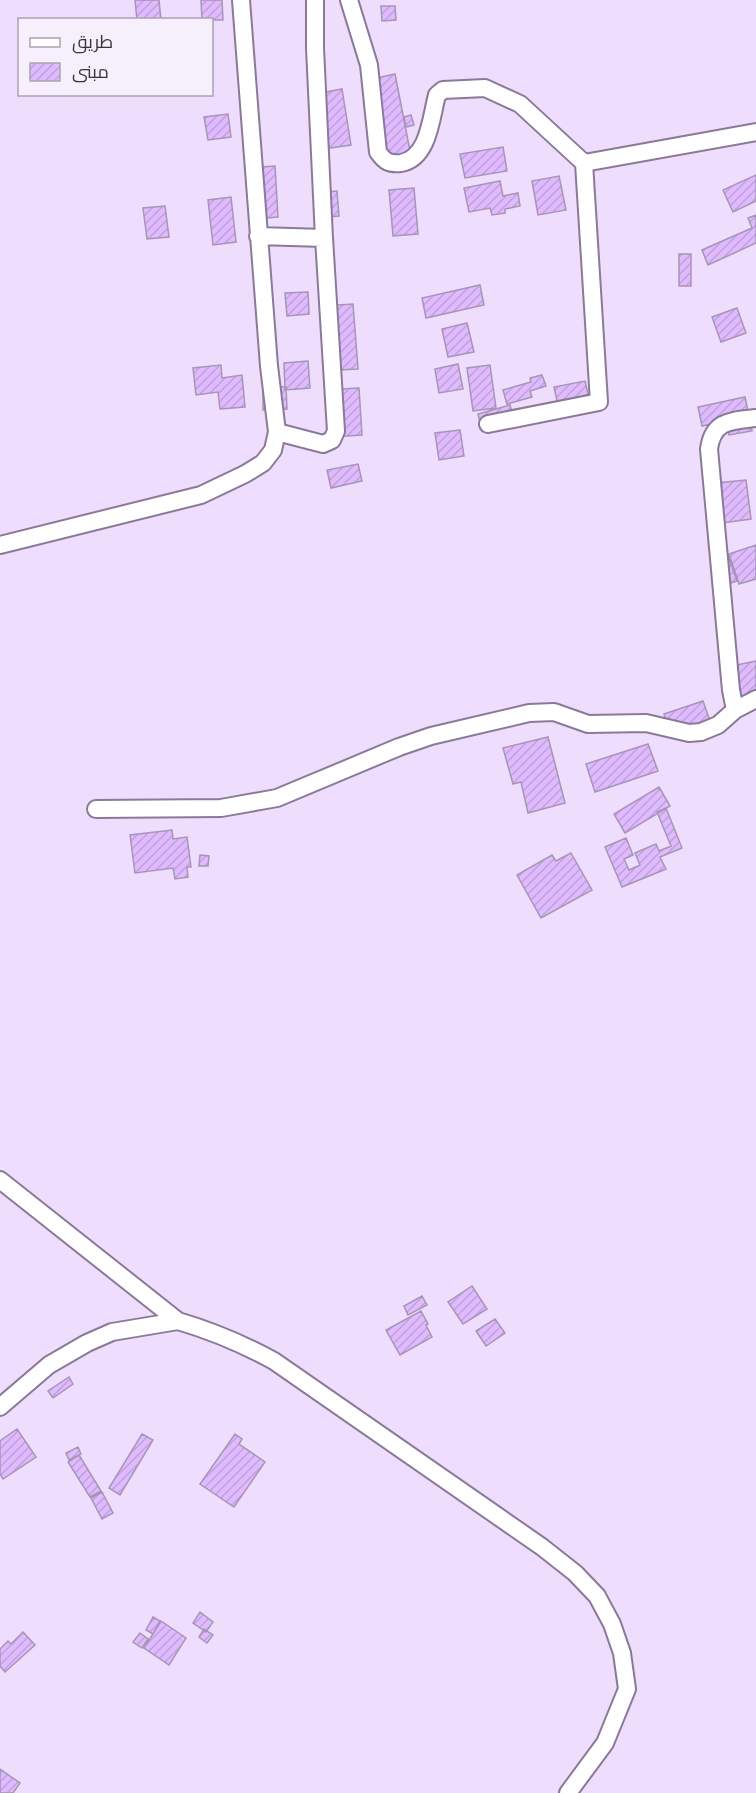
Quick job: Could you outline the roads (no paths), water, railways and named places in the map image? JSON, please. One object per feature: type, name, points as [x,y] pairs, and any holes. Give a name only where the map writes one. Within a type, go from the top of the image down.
[{"type":"street","points":[[0,545],[201,495],[263,463],[273,450],[277,432],[258,236],[241,0]]},
{"type":"street","points":[[277,432],[323,444],[332,440],[336,431],[324,238],[315,48],[315,0]]},
{"type":"street","points":[[349,0],[369,65],[378,152],[384,160],[391,164],[409,161],[419,153],[425,140],[437,95],[443,90],[485,88],[520,104],[584,163],[599,402],[488,424]]},
{"type":"street","points":[[584,163],[756,132]]},
{"type":"street","points":[[258,236],[324,238]]},
{"type":"street","points":[[735,710],[730,690],[709,449],[710,438],[717,427],[756,418]]},
{"type":"street","points":[[96,809],[222,808],[277,798],[431,736],[529,713],[554,712],[588,724],[646,723],[689,733],[701,732],[718,725],[735,710],[756,699]]},
{"type":"street","points":[[0,1180],[178,1321],[209,1330],[274,1361],[542,1547],[575,1573],[597,1596],[612,1624],[622,1653],[627,1689],[605,1743],[568,1793]]},
{"type":"street","points":[[0,1407],[49,1365],[87,1343],[112,1332],[178,1321]]}]
